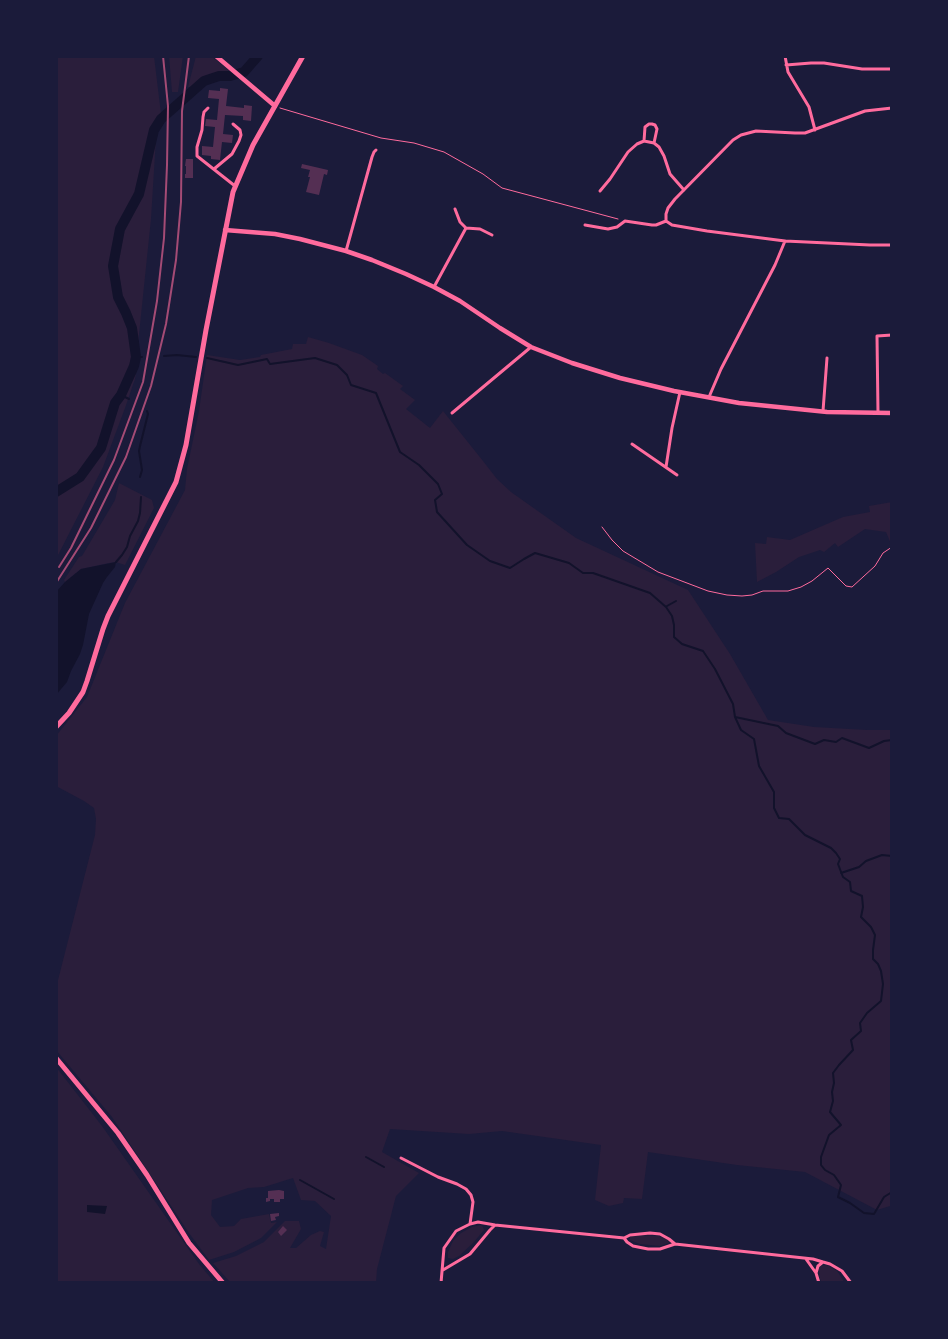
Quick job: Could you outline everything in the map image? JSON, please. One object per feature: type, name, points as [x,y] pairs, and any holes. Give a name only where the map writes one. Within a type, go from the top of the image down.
[{"type":"main road","points":[[56,727],[75,705],[83,692],[108,616],[176,482],[186,444],[206,330],[235,186],[253,145],[302,56]]},
{"type":"main road","points":[[56,1058],[118,1133],[147,1175],[189,1243],[223,1283]]},
{"type":"street","points":[[216,56],[275,106]]},
{"type":"street","points":[[785,56],[786,65],[793,83],[809,107],[815,130]]},
{"type":"street","points":[[786,65],[811,63],[870,70],[892,69]]},
{"type":"street","points":[[208,108],[204,112],[197,156],[235,186]]},
{"type":"street","points":[[666,221],[668,208],[740,135],[756,131],[800,134],[864,111],[892,108]]},
{"type":"street","points":[[214,169],[232,154],[240,141],[241,132],[234,124]]},
{"type":"street","points":[[644,141],[645,127],[652,124],[657,129],[654,143]]},
{"type":"street","points":[[600,191],[628,152],[644,141],[654,143],[662,152],[670,174],[684,190]]},
{"type":"street","points":[[346,251],[372,157],[376,150]]},
{"type":"street","points":[[455,209],[460,222],[466,228],[480,229],[492,235]]},
{"type":"street","points":[[585,225],[608,229],[617,227],[625,221],[652,226],[666,221]]},
{"type":"street","points":[[666,221],[672,225],[698,230],[785,240],[892,245]]},
{"type":"street","points":[[434,287],[466,228]]},
{"type":"street","points":[[225,230],[277,235],[346,251],[434,287],[460,301],[531,347],[627,380],[740,403],[823,412],[892,413]]},
{"type":"street","points":[[708,398],[785,240]]},
{"type":"street","points":[[878,414],[877,336],[892,335]]},
{"type":"street","points":[[452,413],[531,347]]},
{"type":"street","points":[[823,412],[827,358]]},
{"type":"street","points":[[666,467],[680,392]]},
{"type":"street","points":[[632,444],[677,475]]},
{"type":"street","points":[[401,1158],[466,1189],[471,1194],[473,1202],[470,1224]]},
{"type":"street","points":[[441,1283],[444,1248],[447,1243],[456,1231],[464,1226],[478,1222],[624,1238],[630,1235],[660,1234],[669,1238],[675,1244]]},
{"type":"street","points":[[442,1270],[470,1254],[495,1225]]},
{"type":"street","points":[[624,1238],[633,1246],[648,1249],[660,1249],[675,1244],[813,1259],[830,1264],[842,1271],[851,1283]]},
{"type":"street","points":[[805,1259],[816,1273],[819,1283]]},
{"type":"street","points":[[816,1273],[818,1266],[823,1262]]},
{"type":"path","points":[[275,106],[381,138],[414,143],[444,152],[483,174],[502,188],[625,221]]},
{"type":"path","points":[[602,527],[623,551],[658,572],[708,591],[727,595],[742,596],[763,591],[788,591],[812,581],[828,568],[846,586],[852,586],[875,566],[883,552],[892,547]]},
{"type":"shaded area","points":[[56,56],[154,56],[161,114],[156,138],[151,219],[138,344],[139,357],[135,379],[103,467],[56,559]]},
{"type":"shaded area","points":[[169,56],[183,56],[178,92],[172,92]]},
{"type":"shaded area","points":[[196,56],[211,56],[232,73],[230,76],[219,76],[204,81],[197,88],[188,87]]},
{"type":"shaded area","points":[[308,337],[362,355],[378,366],[377,369],[403,386],[400,389],[415,400],[406,409],[430,428],[443,411],[497,479],[511,492],[576,538],[688,590],[730,654],[768,720],[814,727],[892,730],[892,1207],[877,1210],[805,1172],[737,1165],[648,1152],[642,1199],[624,1198],[623,1203],[609,1206],[595,1200],[601,1145],[502,1131],[469,1134],[390,1129],[382,1152],[419,1173],[396,1196],[377,1269],[376,1283],[231,1283],[213,1263],[236,1256],[264,1242],[285,1221],[299,1221],[301,1229],[290,1248],[296,1248],[311,1235],[320,1231],[324,1232],[320,1246],[326,1249],[331,1216],[315,1201],[301,1200],[293,1178],[264,1187],[248,1188],[212,1200],[211,1215],[220,1227],[234,1226],[241,1219],[269,1214],[271,1223],[277,1222],[261,1238],[234,1252],[209,1260],[112,1117],[56,1050],[56,988],[95,835],[96,819],[94,808],[56,786],[56,736],[87,697],[125,603],[185,490],[207,355],[240,360],[260,357],[261,355],[292,349],[293,344],[306,344]]},
{"type":"shaded area","points":[[119,483],[152,500],[154,508],[125,565],[116,562],[81,569],[65,582],[64,580],[79,557],[82,556],[115,500]]},
{"type":"shaded area","points":[[892,502],[892,546],[886,532],[865,529],[838,547],[835,543],[824,552],[820,550],[799,557],[757,582],[755,543],[766,544],[767,537],[790,540],[843,517],[870,512],[869,506]]},
{"type":"shaded area","points":[[116,562],[115,567],[103,583],[89,614],[80,654],[67,682],[56,695],[56,592],[81,569]]},
{"type":"shaded area","points":[[56,1067],[102,1126],[199,1264],[215,1283],[56,1283]]},
{"type":"shaded area","points":[[87,1205],[107,1206],[105,1214],[87,1212]]},
{"type":"shaded area","points":[[481,1225],[484,1230],[473,1243],[459,1256],[453,1259],[448,1258],[448,1252],[453,1241],[461,1233]]},
{"type":"shaded area","points":[[634,1235],[659,1236],[668,1240],[669,1243],[660,1246],[640,1244],[630,1240],[630,1237]]},
{"type":"shaded area","points":[[824,1265],[837,1271],[845,1283],[822,1283],[819,1268]]},
{"type":"building","points":[[220,88],[228,89],[226,106],[244,108],[244,105],[252,106],[251,121],[243,120],[243,116],[225,115],[223,134],[233,135],[232,143],[222,142],[220,160],[202,155],[202,146],[213,147],[215,127],[205,126],[206,119],[217,120],[219,99],[208,98],[209,90],[220,91]]},
{"type":"building","points":[[186,159],[193,159],[193,178],[185,178]]},
{"type":"building","points":[[302,164],[328,170],[327,175],[324,174],[319,195],[306,192],[310,170],[301,168]]},
{"type":"building","points":[[268,1191],[284,1191],[284,1199],[280,1199],[280,1202],[274,1202],[274,1199],[270,1199],[270,1201],[266,1202]]},
{"type":"building","points":[[279,1213],[279,1216],[275,1217],[276,1220],[271,1221],[270,1214]]},
{"type":"building","points":[[283,1226],[287,1230],[281,1236],[278,1232]]},
{"type":"waterway","points":[[56,492],[80,477],[101,448],[115,403],[121,395],[134,366],[136,357],[132,328],[118,297],[113,266],[120,229],[139,194],[154,130],[161,119],[204,81],[219,76],[230,76],[244,72],[258,56]]},
{"type":"waterway","points":[[164,356],[196,357]]},
{"type":"waterway","points":[[136,357],[142,357]]},
{"type":"waterway","points":[[207,358],[238,365],[267,359],[270,364],[315,358],[337,365],[347,375],[351,385],[376,393],[400,452],[419,465],[438,484],[442,494],[435,500],[437,512],[467,545],[490,561],[510,568],[535,553],[569,563],[583,573],[593,573],[650,593],[666,607],[672,616],[674,637],[682,644],[703,651],[715,669],[733,704],[735,717],[741,730],[754,739],[759,766],[774,792],[774,808],[779,818],[789,819],[805,835],[831,848],[840,859],[838,864],[843,877],[850,882],[851,891],[862,896],[863,907],[861,917],[871,927],[875,935],[873,959],[881,971],[883,984],[881,1001],[867,1013],[860,1023],[861,1031],[851,1040],[853,1050],[833,1073],[833,1101],[830,1112],[841,1125],[829,1135],[821,1157],[821,1165],[825,1170],[834,1175],[841,1185],[838,1197],[864,1213],[874,1214],[884,1197],[892,1192]]},
{"type":"waterway","points":[[121,395],[129,399]]},
{"type":"waterway","points":[[140,477],[142,470],[139,451],[148,414],[147,411]]},
{"type":"waterway","points":[[116,562],[127,547],[130,536],[138,521],[141,497]]},
{"type":"waterway","points":[[667,606],[676,601]]},
{"type":"waterway","points":[[735,717],[778,726],[786,733],[815,744],[824,740],[836,742],[842,738],[869,748],[884,741],[892,740]]},
{"type":"waterway","points":[[841,873],[859,867],[866,861],[882,855],[892,856]]},
{"type":"waterway","points":[[366,1157],[384,1167]]},
{"type":"waterway","points":[[300,1180],[334,1199]]},
{"type":"railway","points":[[59,567],[71,548],[114,460],[143,382],[157,301],[164,238],[168,106],[163,56]]},
{"type":"railway","points":[[56,583],[91,528],[126,457],[151,386],[166,324],[176,260],[181,202],[182,111],[189,56]]}]
